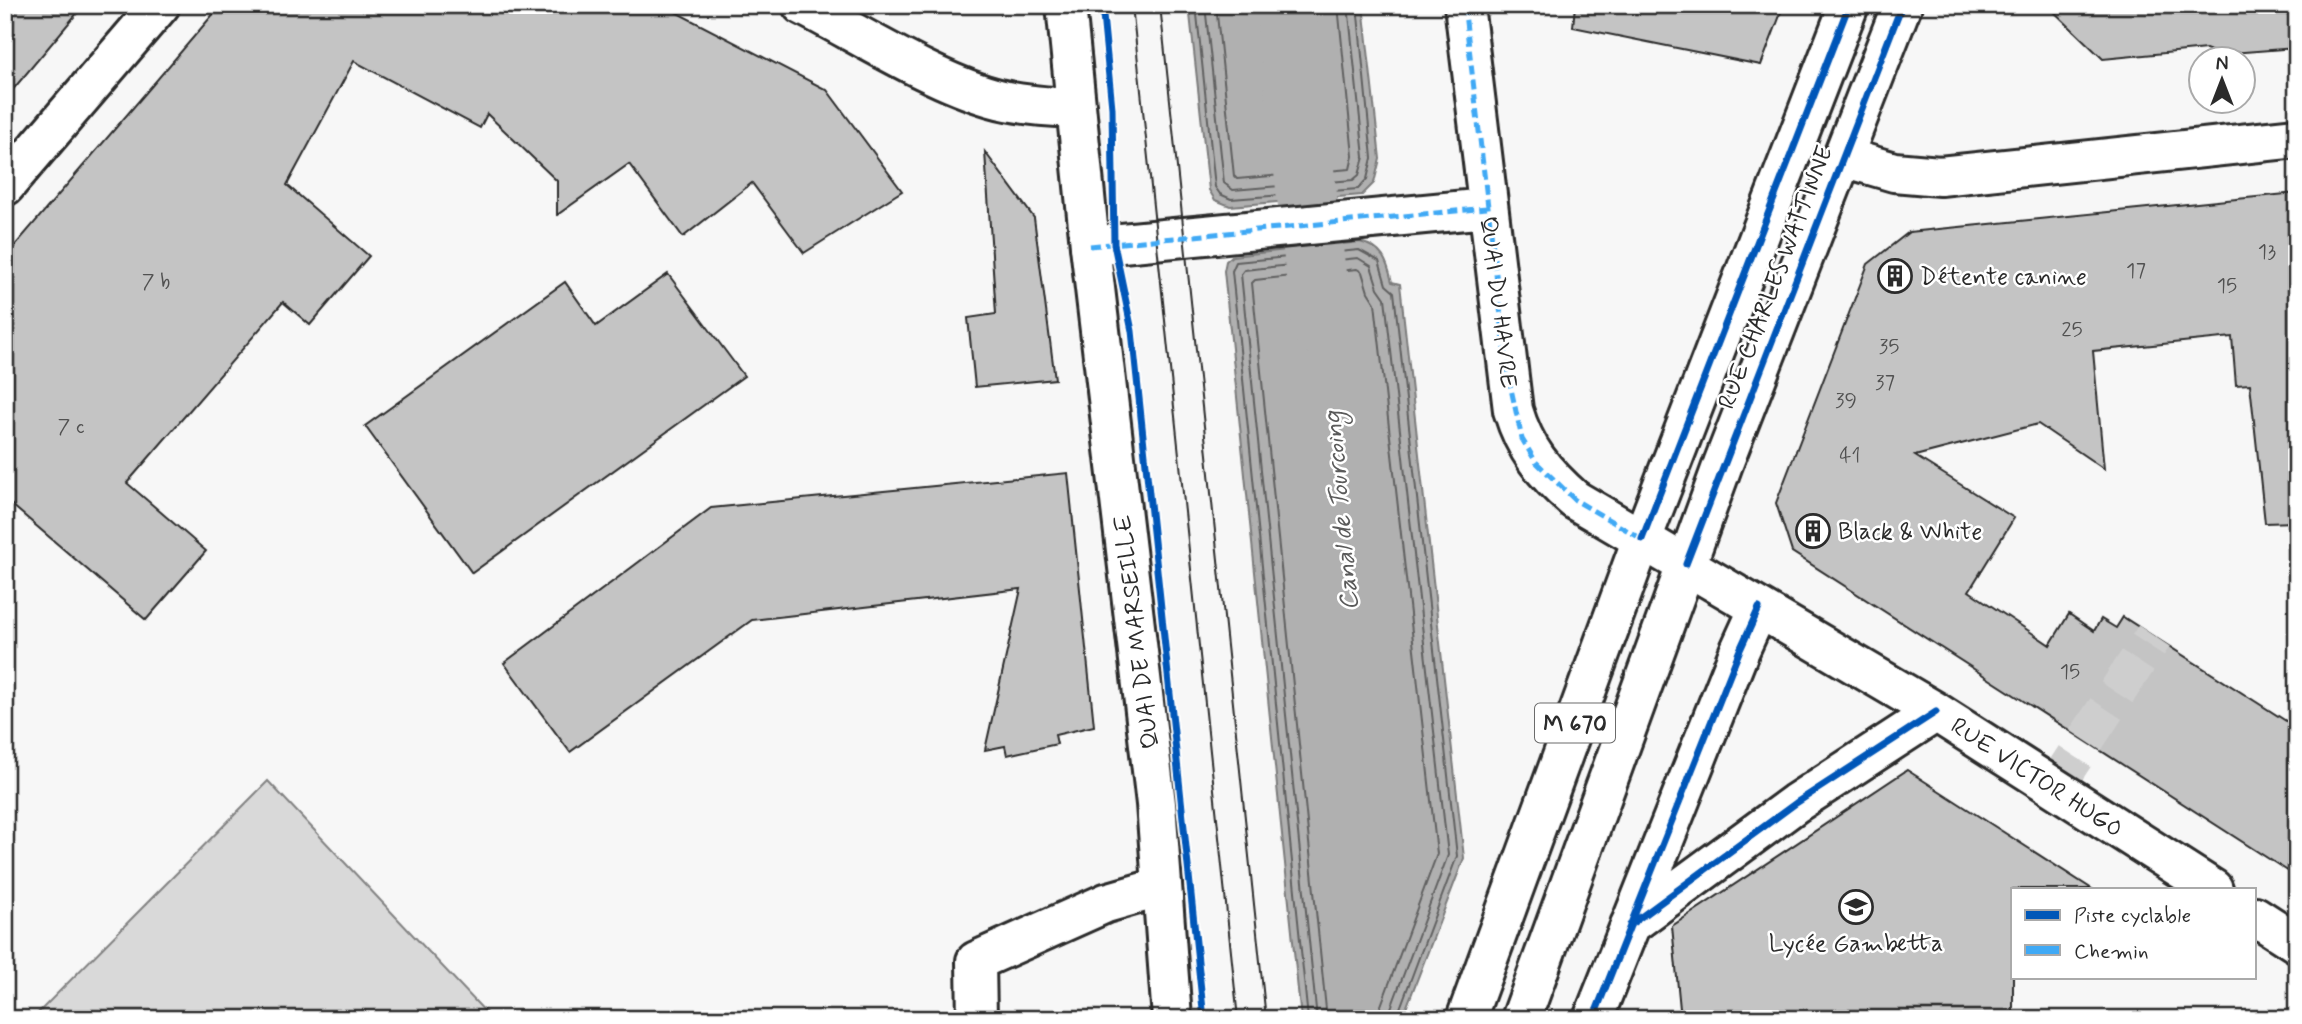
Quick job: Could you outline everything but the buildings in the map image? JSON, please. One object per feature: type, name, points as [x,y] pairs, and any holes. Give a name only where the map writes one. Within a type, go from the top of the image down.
[{"type":"street","points":[[5,186],[160,5]]},
{"type":"street","points":[[802,5],[960,86],[992,98],[1038,106],[1076,108]]},
{"type":"street","name":"QUAI DE MARSEILLE","points":[[1066,5],[1090,246],[1156,804],[1172,1019]]},
{"type":"street","name":"QUAI DU HAVRE","points":[[1464,5],[1508,375],[1522,439],[1536,462],[1575,500],[1642,540]]},
{"type":"street","name":"RUE CHARLES WATTINNE","points":[[1466,1019],[1642,540],[1849,5]]},
{"type":"street","name":"RUE CHARLES WATTINNE","points":[[1521,1019],[1686,564],[1902,5]]},
{"type":"street","points":[[1843,157],[1894,172],[1940,176],[2297,138]]},
{"type":"street","points":[[1090,246],[1487,208]]},
{"type":"street","name":"RUE VICTOR HUGO","points":[[1642,540],[1936,712],[2211,888]]},
{"type":"street","points":[[1593,1019],[1759,608]]},
{"type":"street","points":[[1630,925],[1796,803],[1936,712]]},
{"type":"street","points":[[977,1019],[976,961],[1106,903],[1162,887]]},
{"type":"street","points":[[2256,917],[2297,943]]},
{"type":"shaded area","points":[[268,781],[492,1019],[32,1019]]},
{"type":"water","points":[[1189,5],[1363,5],[1380,159],[1374,183],[1362,195],[1230,206],[1215,200],[1209,190]]},
{"type":"water","points":[[1360,242],[1374,248],[1383,256],[1392,282],[1400,284],[1464,858],[1402,1019],[1301,1019],[1224,271],[1226,261],[1232,256]]},
{"type":"waterway","name":"Canal de Tourcoing","points":[[1285,5],[1322,327]]},
{"type":"tunnel","points":[[2054,788],[2154,636]]},
{"type":"tram line","points":[[1132,5],[1238,1019]]},
{"type":"tram line","points":[[1160,5],[1266,1019]]},
{"type":"marked path","points":[[1464,5],[1508,375],[1522,439],[1536,462],[1575,500],[1642,539]]},
{"type":"marked path","points":[[1090,246],[1487,208]]},
{"type":"cycle path","points":[[1102,5],[1112,108],[1114,244],[1132,331],[1204,1019]]},
{"type":"cycle path","points":[[1642,539],[1849,5]]},
{"type":"cycle path","points":[[1686,564],[1902,5]]},
{"type":"cycle path","points":[[1593,1019],[1759,608]]},
{"type":"cycle path","points":[[1630,925],[1796,803],[1936,712]]},
{"type":"place","name":"Détente canine","points":[[1895,276]]},
{"type":"place","name":"Black & White","points":[[1813,531]]},
{"type":"place","name":"Lycée Gambetta","points":[[1856,907]]}]
